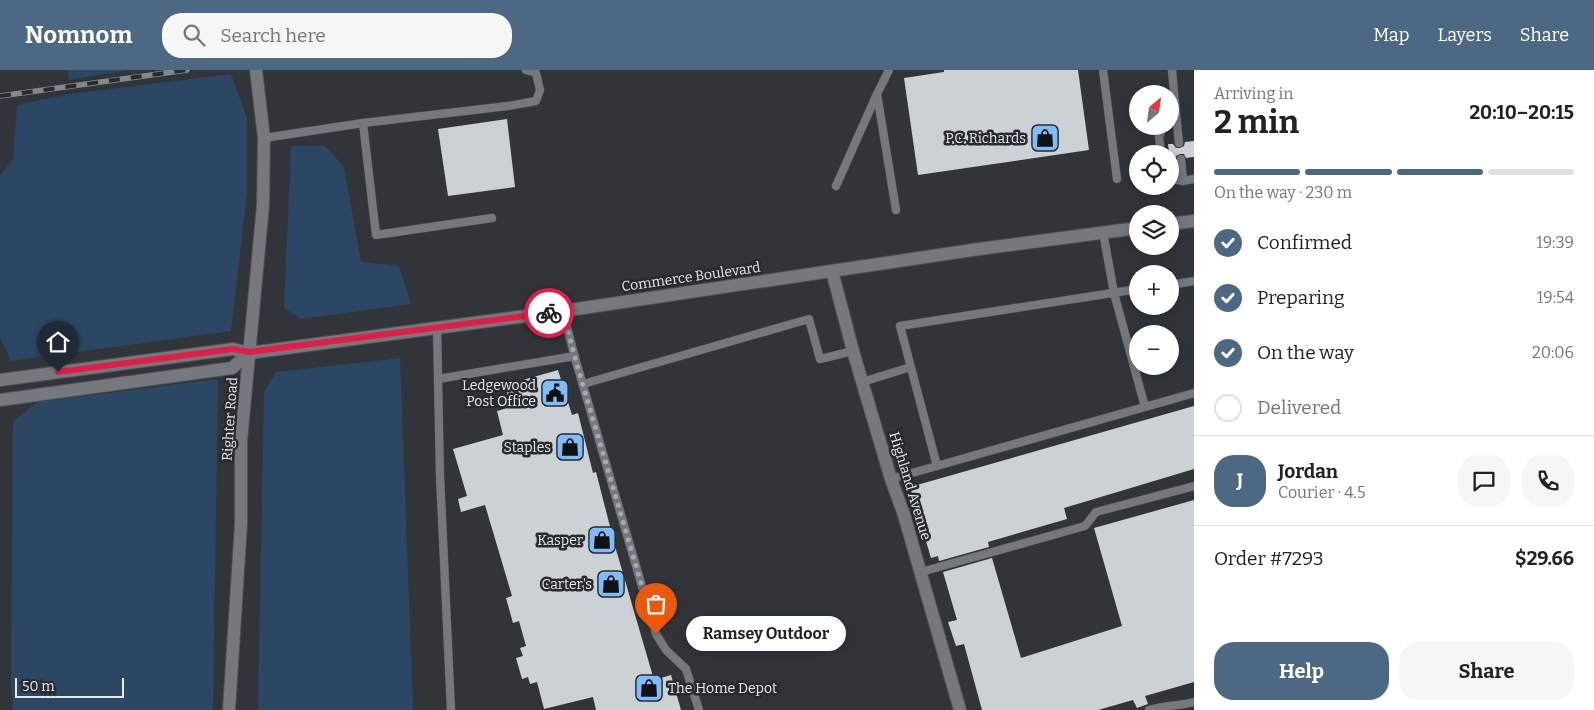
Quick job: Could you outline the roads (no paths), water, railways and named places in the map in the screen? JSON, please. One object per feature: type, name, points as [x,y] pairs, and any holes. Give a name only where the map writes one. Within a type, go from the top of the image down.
[{"type":"street","name":"Righter Road","points":[[229,710],[241,524],[241,441],[263,205],[264,138],[256,70]]},
{"type":"street","points":[[1179,223],[1194,221]]},
{"type":"street","name":"Commerce Boulevard","points":[[0,380],[233,349],[249,352],[563,311],[979,248],[1129,229]]},
{"type":"street","name":"Highland Avenue","points":[[832,271],[862,382],[891,479],[904,515],[960,710]]},
{"type":"street","points":[[0,400],[232,368],[249,352]]},
{"type":"lane","points":[[264,138],[363,123],[472,111],[536,101],[540,90],[536,73],[526,70]]},
{"type":"lane","points":[[836,186],[889,70]]},
{"type":"lane","points":[[1103,70],[1117,179]]},
{"type":"lane","points":[[1172,70],[1173,85]]},
{"type":"lane","points":[[877,94],[896,210]]},
{"type":"lane","points":[[363,123],[376,235],[492,218]]},
{"type":"lane","points":[[1178,135],[1179,143]]},
{"type":"lane","points":[[1181,159],[1183,181]]},
{"type":"lane","points":[[1179,180],[1194,179]]},
{"type":"lane","points":[[1104,232],[1114,293],[1145,407]]},
{"type":"lane","points":[[1179,284],[1194,281]]},
{"type":"lane","points":[[938,466],[900,326],[1129,290]]},
{"type":"lane","points":[[563,311],[656,634],[666,650],[686,669],[699,710]]},
{"type":"lane","points":[[583,384],[809,318],[820,359],[853,351]]},
{"type":"lane","points":[[436,327],[450,710]]},
{"type":"lane","points":[[438,378],[575,356]]},
{"type":"lane","points":[[862,382],[911,367]]},
{"type":"lane","points":[[891,479],[1194,393]]},
{"type":"lane","points":[[920,572],[1085,526],[1096,512],[1194,486]]},
{"type":"lane","points":[[1149,710],[1162,706],[1177,708],[1194,702]]},
{"type":"railway","points":[[0,96],[187,70]]},
{"type":"place","name":"P.C. Richards","points":[[1045,138]]},
{"type":"place","name":"Ledgewood Post Office","points":[[555,393]]},
{"type":"place","name":"Staples","points":[[570,447]]},
{"type":"place","name":"Kasper","points":[[602,540]]},
{"type":"place","name":"Carter's","points":[[611,584]]},
{"type":"place","name":"Ramsey Outdoor","points":[[656,634]]},
{"type":"place","name":"The Home Depot","points":[[649,688]]}]
